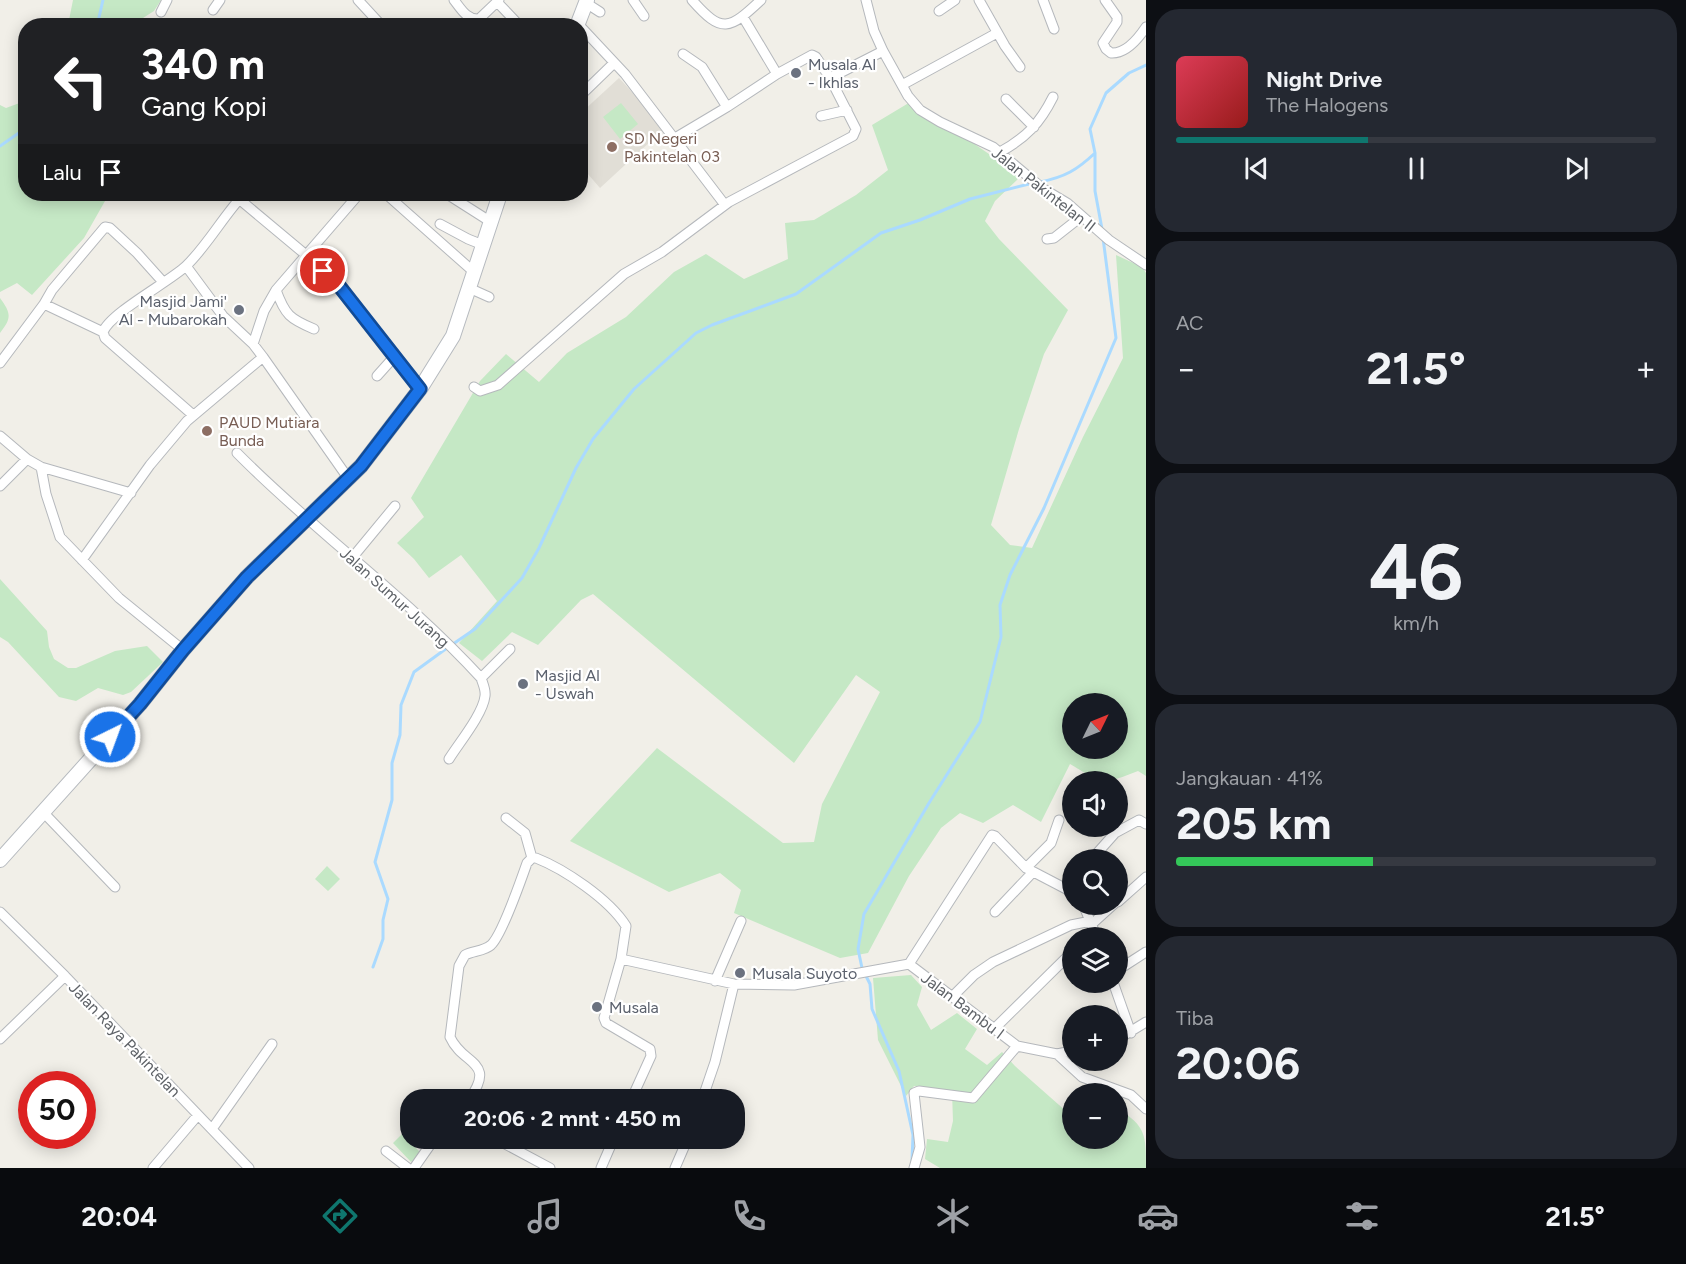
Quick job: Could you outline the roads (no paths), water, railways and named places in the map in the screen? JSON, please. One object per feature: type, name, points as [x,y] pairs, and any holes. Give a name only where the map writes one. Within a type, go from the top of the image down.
[{"type":"main road","points":[[581,18],[586,1]]},
{"type":"main road","points":[[0,860],[140,704],[183,650],[247,577],[361,466],[420,389],[453,336],[498,201]]},
{"type":"street","points":[[161,12],[167,0]]},
{"type":"street","points":[[213,10],[220,0]]},
{"type":"street","points":[[358,0],[375,18]]},
{"type":"street","points":[[454,0],[471,18]]},
{"type":"street","points":[[633,0],[644,16]]},
{"type":"street","points":[[692,0],[708,18],[718,24],[729,24],[743,17],[761,0]]},
{"type":"street","name":"Jalan Pakintelan II","points":[[866,0],[874,31],[883,51],[908,96],[920,110],[1000,152],[1042,188],[1067,203],[1108,240],[1146,265]]},
{"type":"street","points":[[939,10],[955,0]]},
{"type":"street","points":[[979,0],[997,33],[1020,67]]},
{"type":"street","points":[[1043,0],[1054,29]]},
{"type":"street","points":[[1105,0],[1117,15],[1117,22],[1103,43],[1111,53],[1122,51],[1132,44],[1146,27]]},
{"type":"street","points":[[480,18],[498,1],[513,18]]},
{"type":"street","points":[[586,1],[600,12]]},
{"type":"street","points":[[743,17],[777,74]]},
{"type":"street","points":[[902,85],[997,33]]},
{"type":"street","points":[[588,35],[675,138],[695,168],[725,205]]},
{"type":"street","points":[[830,78],[883,51]]},
{"type":"street","points":[[683,54],[702,67],[727,107]]},
{"type":"street","points":[[474,387],[480,391],[498,385],[619,278],[662,252],[725,205],[853,136],[856,129],[830,78],[816,57],[812,55],[777,74],[675,138]]},
{"type":"street","points":[[588,88],[614,63]]},
{"type":"street","points":[[1000,152],[1013,145],[1034,127],[1042,118],[1053,97]]},
{"type":"street","points":[[1006,99],[1034,127]]},
{"type":"street","points":[[821,116],[847,110]]},
{"type":"street","points":[[193,415],[105,338],[103,332],[105,327],[120,314],[186,266],[238,201]]},
{"type":"street","points":[[247,201],[340,287],[420,389]]},
{"type":"street","points":[[253,344],[264,311],[276,290],[353,201]]},
{"type":"street","points":[[394,201],[474,273]]},
{"type":"street","points":[[458,201],[491,222]]},
{"type":"street","points":[[1047,238],[1054,238],[1082,216]]},
{"type":"street","points":[[440,224],[483,245]]},
{"type":"street","points":[[0,363],[52,290],[105,227],[110,228],[137,253],[163,282]]},
{"type":"street","points":[[186,266],[223,316],[253,344],[263,357],[348,478]]},
{"type":"street","points":[[469,288],[489,297]]},
{"type":"street","points":[[276,290],[287,315],[314,329]]},
{"type":"street","points":[[44,304],[103,332]]},
{"type":"street","points":[[82,560],[150,465],[193,415],[218,397],[263,357]]},
{"type":"street","points":[[377,376],[394,357]]},
{"type":"street","points":[[0,436],[27,459],[41,466],[131,494]]},
{"type":"street","name":"Jalan Sumur Jurang","points":[[237,453],[268,485],[440,635],[481,678]]},
{"type":"street","points":[[0,486],[27,459]]},
{"type":"street","points":[[41,466],[46,494],[60,537],[119,598],[183,650]]},
{"type":"street","points":[[352,558],[395,506]]},
{"type":"street","points":[[449,759],[480,711],[485,698],[481,678],[510,649]]},
{"type":"street","points":[[42,812],[115,887]]},
{"type":"street","points":[[506,818],[525,833],[532,858]]},
{"type":"street","points":[[995,912],[1051,843],[1059,820]]},
{"type":"street","points":[[1101,849],[1115,833],[1139,820],[1146,824]]},
{"type":"street","name":"Jalan Bambu I","points":[[1030,870],[995,836],[989,838],[909,964],[1017,1046],[1057,1054]]},
{"type":"street","points":[[532,858],[552,864],[569,873],[621,918],[626,930],[621,959],[604,1021],[647,1046],[651,1052],[636,1089]]},
{"type":"street","points":[[476,1089],[480,1082],[478,1068],[450,1037],[459,966],[465,955],[486,948],[494,942],[527,863],[532,858]]},
{"type":"street","points":[[1030,870],[1062,887]]},
{"type":"street","points":[[1128,893],[1146,877]]},
{"type":"street","name":"Jalan Raya Pakintelan","points":[[0,912],[65,976],[249,1168]]},
{"type":"street","points":[[1088,915],[1093,927]]},
{"type":"street","points":[[952,997],[993,962],[1071,925],[1092,923],[1102,915]]},
{"type":"street","points":[[715,981],[741,921]]},
{"type":"street","points":[[1128,964],[1146,952]]},
{"type":"street","points":[[621,959],[734,984],[794,984],[909,964]]},
{"type":"street","points":[[994,1029],[1062,962]]},
{"type":"street","points":[[0,1039],[65,976]]},
{"type":"street","points":[[706,1089],[715,1062],[734,984]]},
{"type":"street","points":[[1117,993],[1131,1033]]},
{"type":"street","points":[[1128,1034],[1146,1022]]},
{"type":"street","points":[[212,1129],[272,1044]]},
{"type":"street","points":[[914,1168],[920,1147],[914,1094],[919,1091],[973,1098],[1017,1046]]},
{"type":"street","points":[[1057,1054],[1062,1053]]},
{"type":"street","points":[[1057,1054],[1082,1077],[1131,1095],[1146,1109]]},
{"type":"street","points":[[153,1168],[198,1115]]},
{"type":"street","points":[[414,1168],[427,1149]]},
{"type":"street","points":[[515,1149],[550,1168]]},
{"type":"street","points":[[601,1168],[609,1149]]},
{"type":"street","points":[[675,1168],[683,1149]]},
{"type":"street","points":[[386,1150],[408,1168]]},
{"type":"waterway","points":[[99,18],[103,0]]},
{"type":"waterway","points":[[1102,229],[1095,191],[1095,153],[1090,129],[1106,93],[1129,73],[1146,65]]},
{"type":"waterway","points":[[0,146],[18,134]]},
{"type":"waterway","points":[[1040,182],[1070,172],[1095,153]]},
{"type":"waterway","points":[[453,644],[475,629],[522,578],[539,548],[576,468],[593,439],[634,389],[696,333],[796,294],[881,233],[970,199],[1033,183]]},
{"type":"waterway","points":[[912,1160],[913,1135],[899,1071],[872,1009],[870,984],[862,968],[858,949],[864,914],[980,722],[1001,637],[1000,605],[1010,575],[1044,508],[1116,338],[1103,238]]},
{"type":"waterway","points":[[373,967],[383,939],[383,920],[388,899],[375,862],[392,800],[392,763],[400,735],[401,705],[414,672],[447,648]]},
{"type":"place","name":"Musala Al - Ikhlas","points":[[796,73]]},
{"type":"place","name":"SD Negeri Pakintelan 03","points":[[612,147]]},
{"type":"place","name":"Masjid Jami' Al - Mubarokah","points":[[239,310]]},
{"type":"place","name":"PAUD Mutiara Bunda","points":[[207,431]]},
{"type":"place","name":"Masjid Al - Uswah","points":[[523,684]]},
{"type":"place","name":"Musala Suyoto","points":[[740,973]]},
{"type":"place","name":"Musala","points":[[597,1007]]}]
